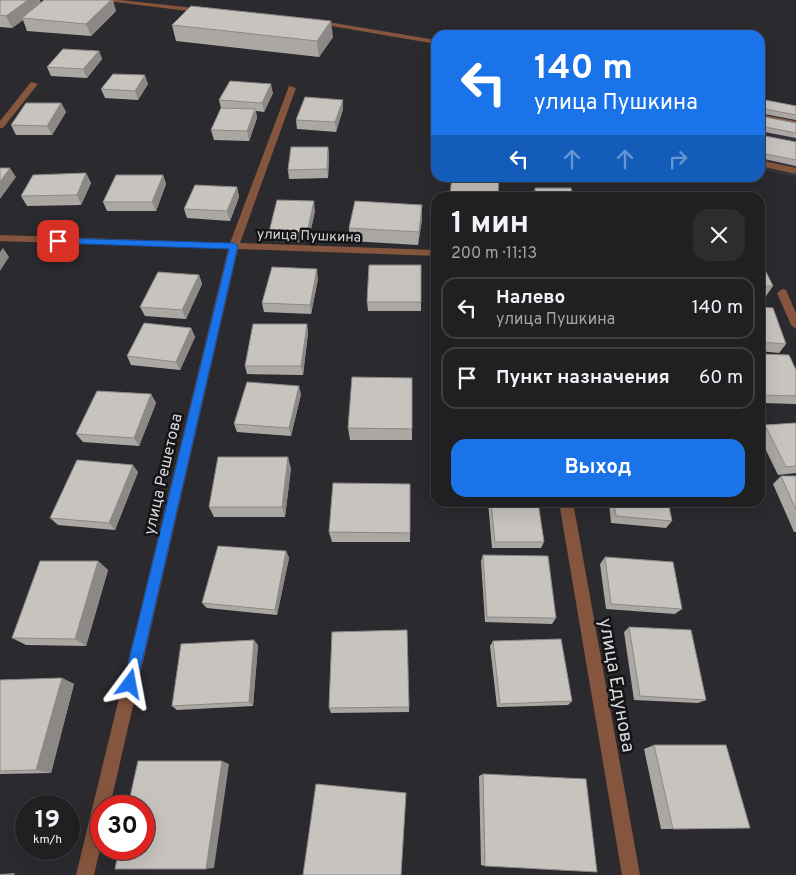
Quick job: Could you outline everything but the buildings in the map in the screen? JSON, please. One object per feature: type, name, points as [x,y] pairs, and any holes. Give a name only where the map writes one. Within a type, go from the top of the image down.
[{"type":"street","points":[[102,0],[214,12]]},
{"type":"street","points":[[308,22],[346,26],[431,41]]},
{"type":"street","points":[[0,126],[34,84]]},
{"type":"street","name":"улица Решетова","points":[[85,875],[234,246],[292,88]]},
{"type":"street","points":[[765,117],[796,123]]},
{"type":"street","points":[[765,164],[796,171]]},
{"type":"street","name":"улица Пушкина","points":[[0,238],[431,253]]},
{"type":"street","points":[[782,293],[796,325]]},
{"type":"street","name":"улица Едунова","points":[[567,507],[631,875]]},
{"type":"shaded area","points":[[765,105],[796,111],[796,177],[765,170]]},
{"type":"route","points":[[58,241],[234,246],[130,684]]}]
